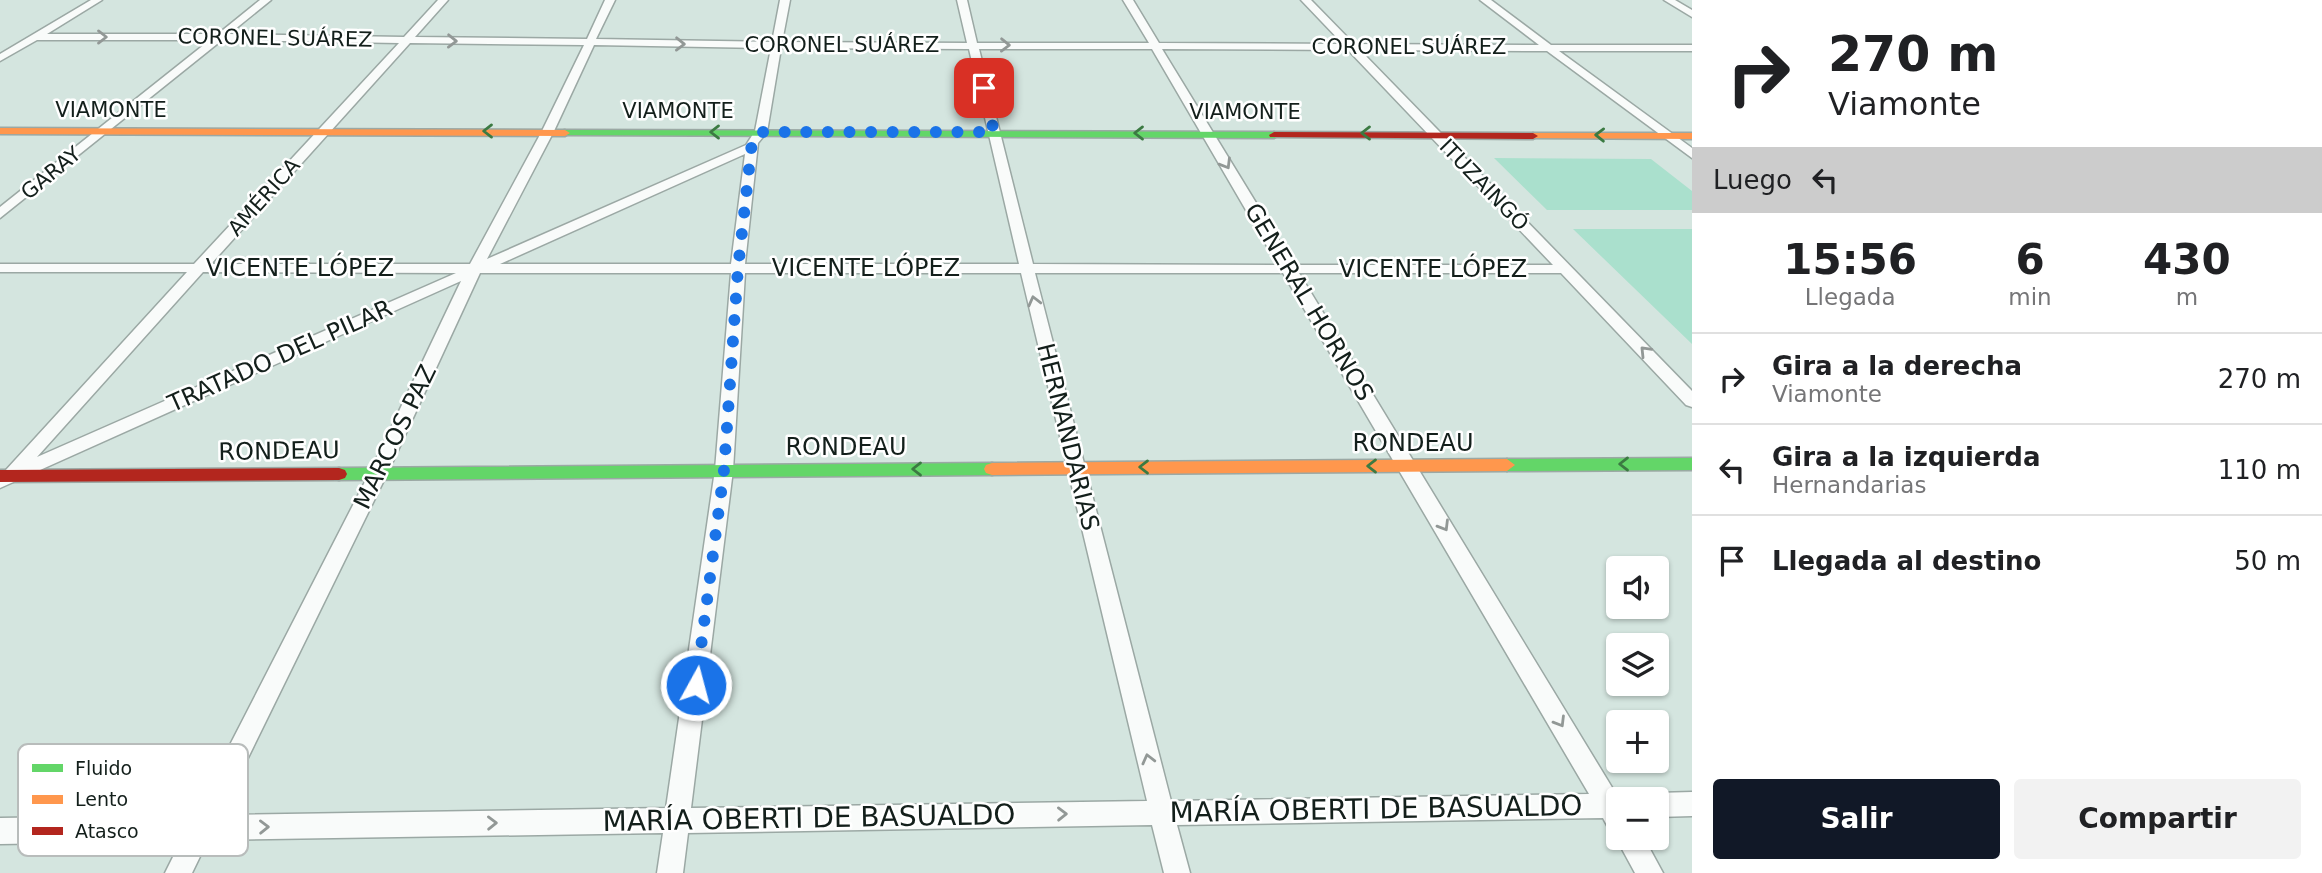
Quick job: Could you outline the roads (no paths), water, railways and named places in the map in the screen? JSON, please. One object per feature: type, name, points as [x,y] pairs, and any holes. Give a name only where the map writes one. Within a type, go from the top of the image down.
[{"type":"street","points":[[0,58],[96,0]]},
{"type":"street","name":"GARAY","points":[[0,214],[266,0]]},
{"type":"street","name":"AMÉRICA","points":[[2,480],[443,0]]},
{"type":"street","name":"MARCOS PAZ","points":[[242,744],[379,472],[474,270],[548,131],[610,0]]},
{"type":"street","points":[[670,873],[724,470],[738,268],[756,140],[785,0]]},
{"type":"street","name":"HERNANDARIAS","points":[[962,0],[1075,468],[1177,873]]},
{"type":"street","name":"GENERAL HORNOS","points":[[1128,0],[1606,796]]},
{"type":"street","name":"ITUZAINGÓ","points":[[1307,0],[1692,401]]},
{"type":"street","points":[[1485,0],[1692,154]]},
{"type":"street","points":[[1669,0],[1692,14]]},
{"type":"street","name":"CORONEL SUÁREZ","points":[[34,37],[220,37],[776,46],[974,44],[1692,48]]},
{"type":"street","name":"VIAMONTE","points":[[0,131],[548,131],[756,140],[994,132],[1692,136]]},
{"type":"street","name":"TRATADO DEL PILAR","points":[[2,480],[474,270],[756,140]]},
{"type":"street","name":"VICENTE LÓPEZ","points":[[0,268],[1565,269]]},
{"type":"street","name":"RONDEAU","points":[[2,480],[379,472],[1692,464]]},
{"type":"street","points":[[1669,805],[1692,804]]},
{"type":"street","name":"MARÍA OBERTI DE BASUALDO","points":[[248,827],[1162,812],[1606,811]]},
{"type":"street","name":"MARÍA OBERTI DE BASUALDO","points":[[0,831],[18,831]]},
{"type":"street","points":[[1636,850],[1650,873]]},
{"type":"street","name":"MARCOS PAZ","points":[[178,873],[186,856]]}]
